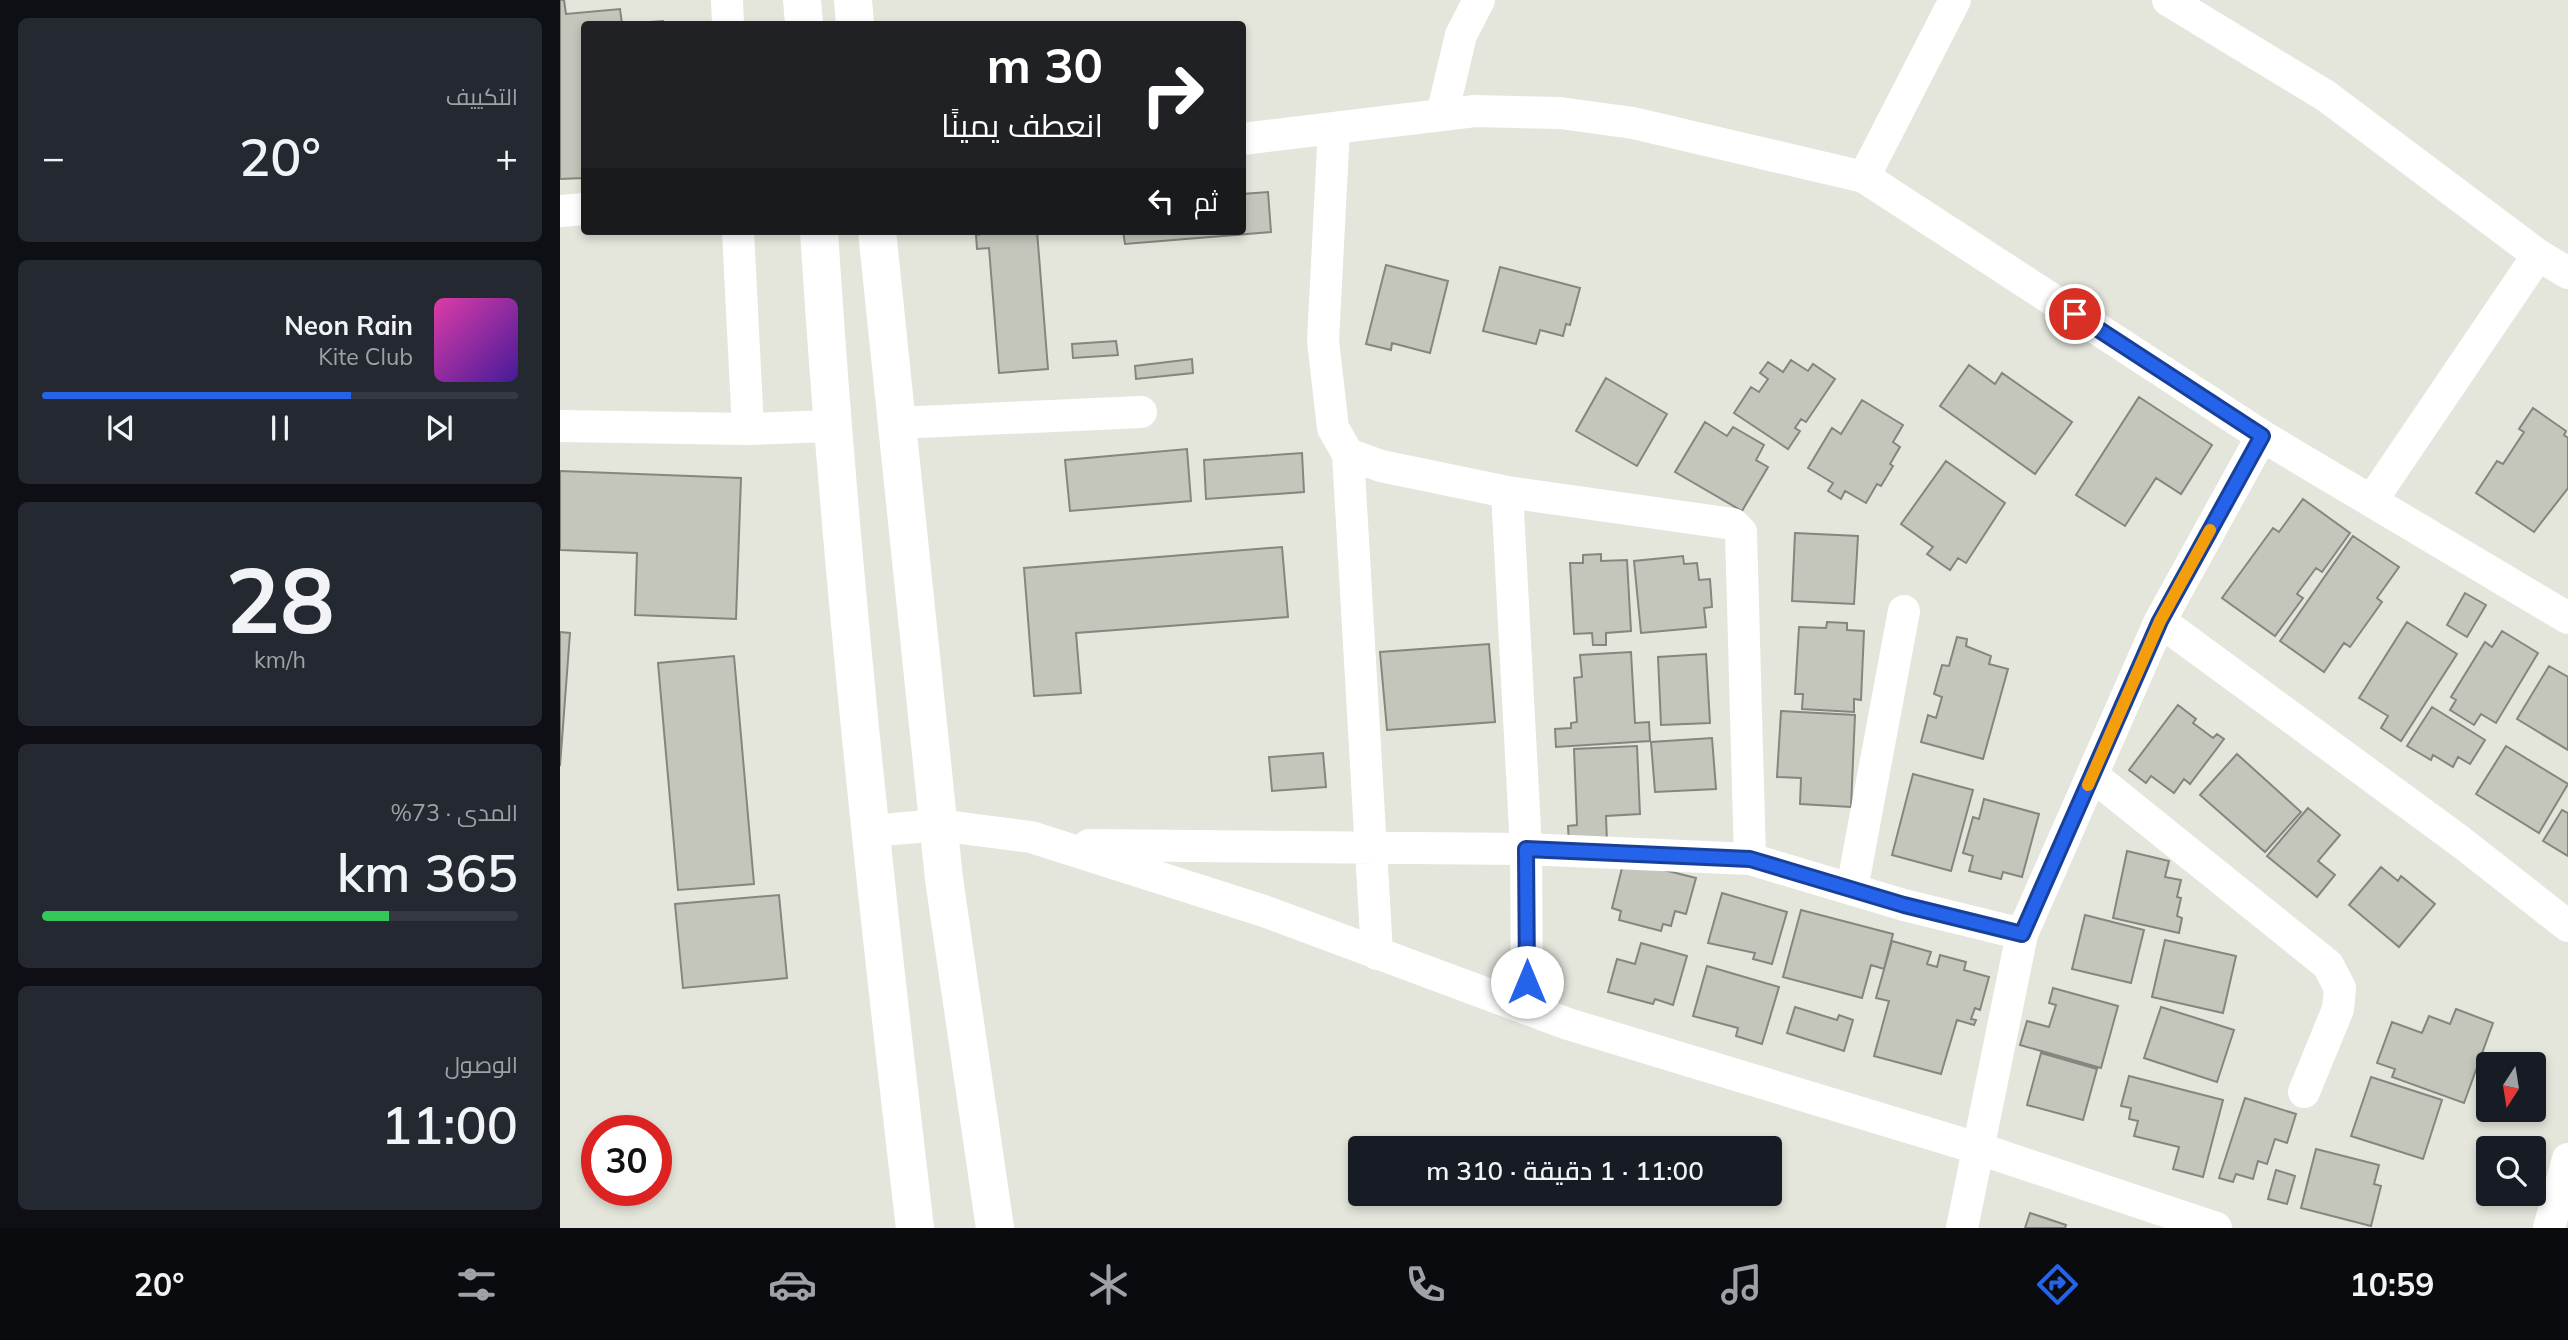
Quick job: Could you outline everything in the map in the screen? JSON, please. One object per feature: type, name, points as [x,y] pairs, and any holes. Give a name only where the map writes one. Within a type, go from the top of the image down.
[{"type":"highway","points":[[802,0],[804,21]]},
{"type":"highway","points":[[853,0],[855,21]]},
{"type":"highway","points":[[819,235],[831,426],[915,1228]]},
{"type":"highway","points":[[877,235],[938,825],[995,1228]]},
{"type":"street","points":[[727,0],[728,21]]},
{"type":"street","points":[[1442,115],[1461,34],[1479,0]]},
{"type":"street","points":[[1864,177],[1955,0]]},
{"type":"street","points":[[2168,0],[2326,96],[2538,255],[2568,273]]},
{"type":"street","points":[[1246,139],[1475,111],[1560,113],[1633,123],[1864,177],[2262,436],[2568,618]]},
{"type":"street","points":[[1334,128],[1323,341],[1333,428],[1348,454],[1377,954]]},
{"type":"street","points":[[560,211],[581,209]]},
{"type":"street","points":[[738,235],[748,429]]},
{"type":"street","points":[[2372,500],[2538,255]]},
{"type":"street","points":[[896,423],[1141,412]]},
{"type":"street","points":[[560,426],[748,429],[831,426]]},
{"type":"street","points":[[1962,1228],[2022,934],[2160,621],[2262,436]]},
{"type":"street","points":[[1348,454],[1381,466],[1507,492],[1733,524],[1741,532],[1750,859]]},
{"type":"street","points":[[1507,492],[1526,849],[1527,1009]]},
{"type":"street","points":[[1852,889],[1904,611]]},
{"type":"street","points":[[2160,621],[2461,842],[2568,926]]},
{"type":"street","points":[[2092,775],[2328,965],[2340,988],[2338,1009],[2304,1092]]},
{"type":"street","points":[[872,831],[938,825],[1031,837],[1264,911],[1527,1009],[1977,1149],[2216,1228]]},
{"type":"street","points":[[1054,845],[1526,849],[1750,859],[1904,905],[2022,934]]},
{"type":"street","points":[[2547,1225],[2568,1159]]},
{"type":"building","points":[[560,0],[564,0],[566,14],[620,9],[622,21],[581,21],[581,178],[560,179]]},
{"type":"building","points":[[1268,192],[1271,232],[1246,234],[1246,194]]},
{"type":"building","points":[[976,235],[1037,235],[1048,369],[999,373],[989,248],[977,249]]},
{"type":"building","points":[[1124,235],[1234,235],[1125,244]]},
{"type":"building","points":[[1386,265],[1448,281],[1430,353],[1392,343],[1391,350],[1366,344]]},
{"type":"building","points":[[1500,267],[1580,288],[1570,325],[1566,324],[1563,336],[1540,330],[1536,344],[1483,331]]},
{"type":"building","points":[[1116,341],[1118,355],[1073,358],[1072,344]]},
{"type":"building","points":[[1192,359],[1193,373],[1136,379],[1135,366]]},
{"type":"building","points":[[1791,360],[1808,371],[1813,364],[1835,379],[1806,422],[1801,419],[1795,428],[1800,431],[1788,449],[1734,413],[1751,387],[1759,392],[1768,379],[1760,373],[1768,362],[1783,372]]},
{"type":"building","points":[[1969,365],[1995,384],[2002,373],[2072,422],[2035,474],[1940,406]]},
{"type":"building","points":[[1606,378],[1667,414],[1637,466],[1576,431]]},
{"type":"building","points":[[2139,397],[2212,445],[2181,494],[2156,478],[2125,526],[2076,495]]},
{"type":"building","points":[[1862,400],[1903,425],[1893,442],[1900,447],[1890,464],[1893,466],[1881,486],[1877,484],[1866,503],[1845,491],[1841,499],[1828,491],[1833,483],[1808,468],[1832,428],[1841,434]]},
{"type":"building","points":[[2533,408],[2566,431],[2564,435],[2568,438],[2568,488],[2534,532],[2476,493],[2497,461],[2503,464],[2524,432],[2519,429]]},
{"type":"building","points":[[1705,422],[1727,436],[1733,427],[1764,445],[1756,460],[1768,467],[1742,511],[1675,472]]},
{"type":"building","points":[[1187,449],[1191,501],[1070,511],[1065,460]]},
{"type":"building","points":[[1302,453],[1304,492],[1206,499],[1204,460]]},
{"type":"building","points":[[1946,461],[2005,503],[1966,563],[1958,558],[1950,570],[1927,554],[1933,547],[1901,524]]},
{"type":"building","points":[[560,471],[741,478],[736,619],[635,615],[637,553],[560,550]]},
{"type":"building","points":[[2303,499],[2350,533],[2322,572],[2316,568],[2297,594],[2303,598],[2275,636],[2222,598],[2273,528],[2279,532]]},
{"type":"building","points":[[1795,533],[1858,536],[1854,604],[1792,601]]},
{"type":"building","points":[[2353,536],[2399,567],[2377,598],[2382,602],[2350,647],[2344,643],[2324,672],[2280,641]]},
{"type":"building","points":[[1282,547],[1288,617],[1076,633],[1081,693],[1034,696],[1024,568]]},
{"type":"building","points":[[1601,554],[1601,561],[1627,560],[1631,631],[1606,633],[1606,645],[1593,645],[1592,633],[1574,634],[1570,563],[1583,563],[1583,555]]},
{"type":"building","points":[[1683,556],[1684,564],[1697,563],[1699,580],[1710,579],[1712,607],[1704,608],[1706,627],[1641,633],[1634,561]]},
{"type":"building","points":[[2465,593],[2486,605],[2467,637],[2447,625]]},
{"type":"building","points":[[1827,622],[1847,623],[1847,630],[1864,631],[1861,700],[1854,699],[1854,712],[1802,709],[1803,694],[1795,694],[1799,627],[1826,628]]},
{"type":"building","points":[[2407,622],[2457,654],[2401,741],[2381,728],[2388,716],[2359,698]]},
{"type":"building","points":[[2502,631],[2538,653],[2496,723],[2481,714],[2474,725],[2450,710],[2456,700],[2451,697],[2485,642],[2492,647]]},
{"type":"building","points":[[560,632],[570,633],[560,766]]},
{"type":"building","points":[[1957,637],[1967,639],[1966,646],[1991,656],[1989,664],[2008,669],[1983,759],[1921,742],[1928,715],[1936,718],[1942,697],[1934,694],[1942,665],[1949,666]]},
{"type":"building","points":[[1489,644],[1495,722],[1387,730],[1380,652]]},
{"type":"building","points":[[1631,652],[1635,723],[1649,722],[1650,741],[1556,747],[1555,729],[1571,728],[1571,723],[1577,722],[1574,678],[1582,677],[1580,655]]},
{"type":"building","points":[[1706,654],[1710,723],[1661,725],[1658,657]]},
{"type":"building","points":[[734,656],[754,884],[678,890],[658,663]]},
{"type":"building","points":[[2549,666],[2568,677],[2568,750],[2517,719]]},
{"type":"building","points":[[2178,705],[2196,719],[2193,723],[2213,738],[2217,734],[2224,739],[2190,784],[2184,779],[2174,793],[2151,776],[2146,783],[2129,770]]},
{"type":"building","points":[[2432,707],[2485,740],[2470,764],[2458,757],[2453,767],[2433,755],[2431,760],[2407,746]]},
{"type":"building","points":[[1781,711],[1855,715],[1851,807],[1800,804],[1801,778],[1777,777]]},
{"type":"building","points":[[1712,738],[1716,789],[1655,792],[1651,742]]},
{"type":"building","points":[[1637,746],[1640,814],[1606,816],[1607,843],[1569,845],[1568,826],[1577,825],[1574,749]]},
{"type":"building","points":[[2506,746],[2568,784],[2539,833],[2476,794]]},
{"type":"building","points":[[1323,753],[1326,787],[1272,791],[1269,757]]},
{"type":"building","points":[[2237,754],[2301,812],[2265,852],[2200,795]]},
{"type":"building","points":[[1913,774],[1973,790],[1951,871],[1892,855]]},
{"type":"building","points":[[1984,799],[2039,814],[2022,877],[2003,872],[2001,879],[1969,871],[1973,856],[1963,853],[1973,817],[1979,819]]},
{"type":"building","points":[[2308,808],[2340,835],[2318,861],[2335,875],[2317,897],[2267,856]]},
{"type":"building","points":[[2562,810],[2568,813],[2568,856],[2543,841]]},
{"type":"building","points":[[2127,851],[2169,861],[2165,877],[2181,880],[2177,897],[2181,898],[2177,916],[2182,918],[2179,933],[2113,918]]},
{"type":"building","points":[[1624,860],[1696,878],[1686,914],[1675,911],[1671,926],[1663,924],[1661,931],[1619,920],[1621,911],[1612,908]]},
{"type":"building","points":[[2381,867],[2398,881],[2401,876],[2435,904],[2399,947],[2349,905]]},
{"type":"building","points":[[1722,893],[1787,912],[1772,964],[1753,959],[1755,953],[1708,943]]},
{"type":"building","points":[[779,895],[787,978],[683,988],[675,904]]},
{"type":"building","points":[[1801,910],[1893,934],[1884,969],[1871,965],[1862,998],[1783,977]]},
{"type":"building","points":[[2085,915],[2144,930],[2131,983],[2072,969]]},
{"type":"building","points":[[2165,940],[2236,956],[2223,1013],[2152,997]]},
{"type":"building","points":[[1892,941],[1931,952],[1927,964],[1937,967],[1940,955],[1966,962],[1964,970],[1989,977],[1980,1010],[1975,1008],[1971,1019],[1976,1020],[1974,1025],[1957,1020],[1941,1074],[1874,1056],[1889,1001],[1876,998]]},
{"type":"building","points":[[1641,943],[1687,956],[1673,1005],[1655,999],[1653,1004],[1608,992],[1617,959],[1635,964]]},
{"type":"building","points":[[1707,966],[1779,987],[1762,1044],[1736,1036],[1738,1028],[1693,1016]]},
{"type":"building","points":[[2053,988],[2118,1006],[2101,1068],[2020,1045],[2027,1021],[2049,1027],[2056,1005],[2049,1003]]},
{"type":"building","points":[[1795,1007],[1837,1020],[1839,1015],[1853,1020],[1844,1051],[1787,1033]]},
{"type":"building","points":[[2161,1007],[2234,1030],[2217,1082],[2144,1058]]},
{"type":"building","points":[[2456,1009],[2493,1023],[2482,1052],[2476,1052],[2476,1070],[2464,1103],[2392,1077],[2395,1069],[2377,1063],[2392,1022],[2422,1033],[2429,1016],[2450,1024]]},
{"type":"building","points":[[2041,1053],[2097,1069],[2083,1120],[2027,1105]]},
{"type":"building","points":[[2129,1076],[2223,1100],[2203,1177],[2173,1169],[2179,1147],[2134,1136],[2138,1121],[2129,1119],[2131,1108],[2121,1106]]},
{"type":"building","points":[[2371,1077],[2442,1100],[2423,1159],[2351,1136]]},
{"type":"building","points":[[2245,1098],[2296,1114],[2287,1143],[2275,1139],[2267,1164],[2258,1161],[2253,1179],[2236,1174],[2233,1182],[2219,1178]]},
{"type":"building","points":[[2316,1149],[2379,1165],[2374,1184],[2381,1186],[2371,1226],[2301,1208]]},
{"type":"building","points":[[2276,1170],[2295,1176],[2287,1204],[2268,1199]]},
{"type":"building","points":[[2030,1213],[2066,1225],[2065,1228],[2025,1228]]},
{"type":"slow traffic","points":[[2088,785],[2160,621],[2210,530]]},
{"type":"route","points":[[1527,982],[1526,849],[1750,859],[1904,905],[2022,934],[2160,621],[2262,436],[2075,314]]}]
